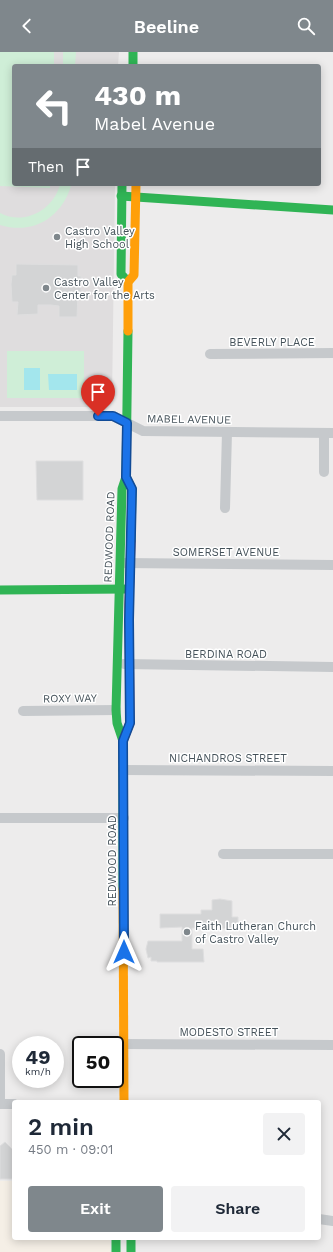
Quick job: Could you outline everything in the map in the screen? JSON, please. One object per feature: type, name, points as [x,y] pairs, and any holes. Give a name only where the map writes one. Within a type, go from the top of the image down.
[{"type":"main road","points":[[133,52],[133,64]]},
{"type":"main road","name":"REDWOOD ROAD","points":[[122,186],[121,274],[128,282]]},
{"type":"main road","name":"REDWOOD ROAD","points":[[124,1036],[123,741],[117,723],[116,710],[118,664],[118,589],[122,489],[126,477],[128,282],[134,275],[136,186]]},
{"type":"main road","points":[[121,196],[333,210]]},
{"type":"main road","name":"REDWOOD ROAD","points":[[123,741],[130,723],[132,489],[126,477]]},
{"type":"main road","points":[[0,590],[130,589]]},
{"type":"main road","name":"REDWOOD ROAD","points":[[124,1088],[124,1100]]},
{"type":"main road","points":[[116,1240],[116,1252]]},
{"type":"main road","points":[[131,1240],[131,1252]]},
{"type":"street","name":"BEVERLY PLACE","points":[[210,354],[333,353]]},
{"type":"street","name":"MABEL AVENUE","points":[[0,416],[113,416],[143,431],[328,432]]},
{"type":"street","points":[[225,508],[227,432]]},
{"type":"street","points":[[324,472],[328,432]]},
{"type":"street","name":"SOMERSET AVENUE","points":[[120,563],[333,565]]},
{"type":"street","name":"BERDINA ROAD","points":[[118,664],[333,667]]},
{"type":"street","name":"ROXY WAY","points":[[23,711],[116,710]]},
{"type":"street","name":"NICHANDROS STREET","points":[[123,770],[333,771]]},
{"type":"street","points":[[0,818],[124,818]]},
{"type":"street","points":[[223,854],[333,854]]},
{"type":"street","name":"MODESTO STREET","points":[[124,1044],[333,1045]]},
{"type":"street","points":[[0,1054],[0,1104],[12,1104]]},
{"type":"street","points":[[321,1219],[333,1221]]},
{"type":"shaded area","name":"Castro Valley High School","points":[[0,52],[119,52],[118,64],[12,64],[12,186],[115,186],[112,400],[106,407],[0,407]]},
{"type":"shaded area","points":[[0,1181],[12,1181],[12,1240],[110,1240],[110,1252],[0,1252]]},
{"type":"green space","points":[[0,52],[54,52],[54,64],[12,64],[12,186],[50,186],[50,188],[0,186]]},
{"type":"green space","points":[[63,52],[76,52],[75,64],[63,64]]},
{"type":"green space","points":[[59,186],[71,186],[60,207],[53,215],[44,221],[24,228],[12,228],[0,225],[0,213],[9,217],[19,218],[37,213],[45,208],[57,193]]},
{"type":"green space","points":[[7,351],[84,351],[84,398],[7,398]]},
{"type":"water","points":[[24,368],[40,368],[40,390],[24,390]]},
{"type":"water","points":[[48,374],[77,374],[77,390],[49,390]]},
{"type":"building","name":"Castro Valley Center for the Arts","points":[[16,264],[78,265],[78,276],[81,276],[81,292],[78,292],[77,317],[59,317],[59,306],[51,305],[38,305],[38,314],[17,315],[18,302],[12,302],[11,284],[12,275],[16,275]]},
{"type":"building","points":[[36,461],[83,461],[83,500],[37,500]]},
{"type":"building","name":"Faith Lutheran Church of Castro Valley","points":[[220,899],[232,901],[232,917],[238,917],[238,924],[236,929],[192,928],[192,949],[203,949],[204,962],[157,962],[151,961],[151,957],[148,958],[146,949],[148,941],[182,941],[182,927],[160,928],[160,914],[201,914],[201,910],[212,910],[212,900]]},
{"type":"building","points":[[5,1142],[12,1149],[12,1179],[0,1179],[0,1146]]},
{"type":"traffic: fast","points":[[133,52],[133,64]]},
{"type":"traffic: fast","points":[[122,186],[121,274],[128,282]]},
{"type":"traffic: fast","points":[[121,196],[333,210]]},
{"type":"traffic: fast","points":[[123,889],[123,741],[117,723],[116,710],[122,489],[126,477],[128,331]]},
{"type":"traffic: fast","points":[[126,477],[132,489],[131,541]]},
{"type":"traffic: fast","points":[[0,590],[128,589]]},
{"type":"traffic: fast","points":[[116,1240],[116,1252]]},
{"type":"traffic: fast","points":[[131,1240],[131,1252]]},
{"type":"traffic: slow","points":[[128,331],[128,282],[134,275],[136,186]]},
{"type":"traffic: slow","points":[[123,889],[124,1100]]},
{"type":"traffic: jam","points":[[123,741],[130,723],[129,605],[131,541]]},
{"type":"place","name":"Castro Valley High School","points":[[57,237]]},
{"type":"place","name":"Castro Valley Center for the Arts","points":[[46,288]]},
{"type":"place","name":"Faith Lutheran Church of Castro Valley","points":[[187,932]]},
{"type":"route","points":[[98,416],[113,416],[127,423],[126,477],[132,489],[129,620],[130,723],[123,741],[124,952]]}]
